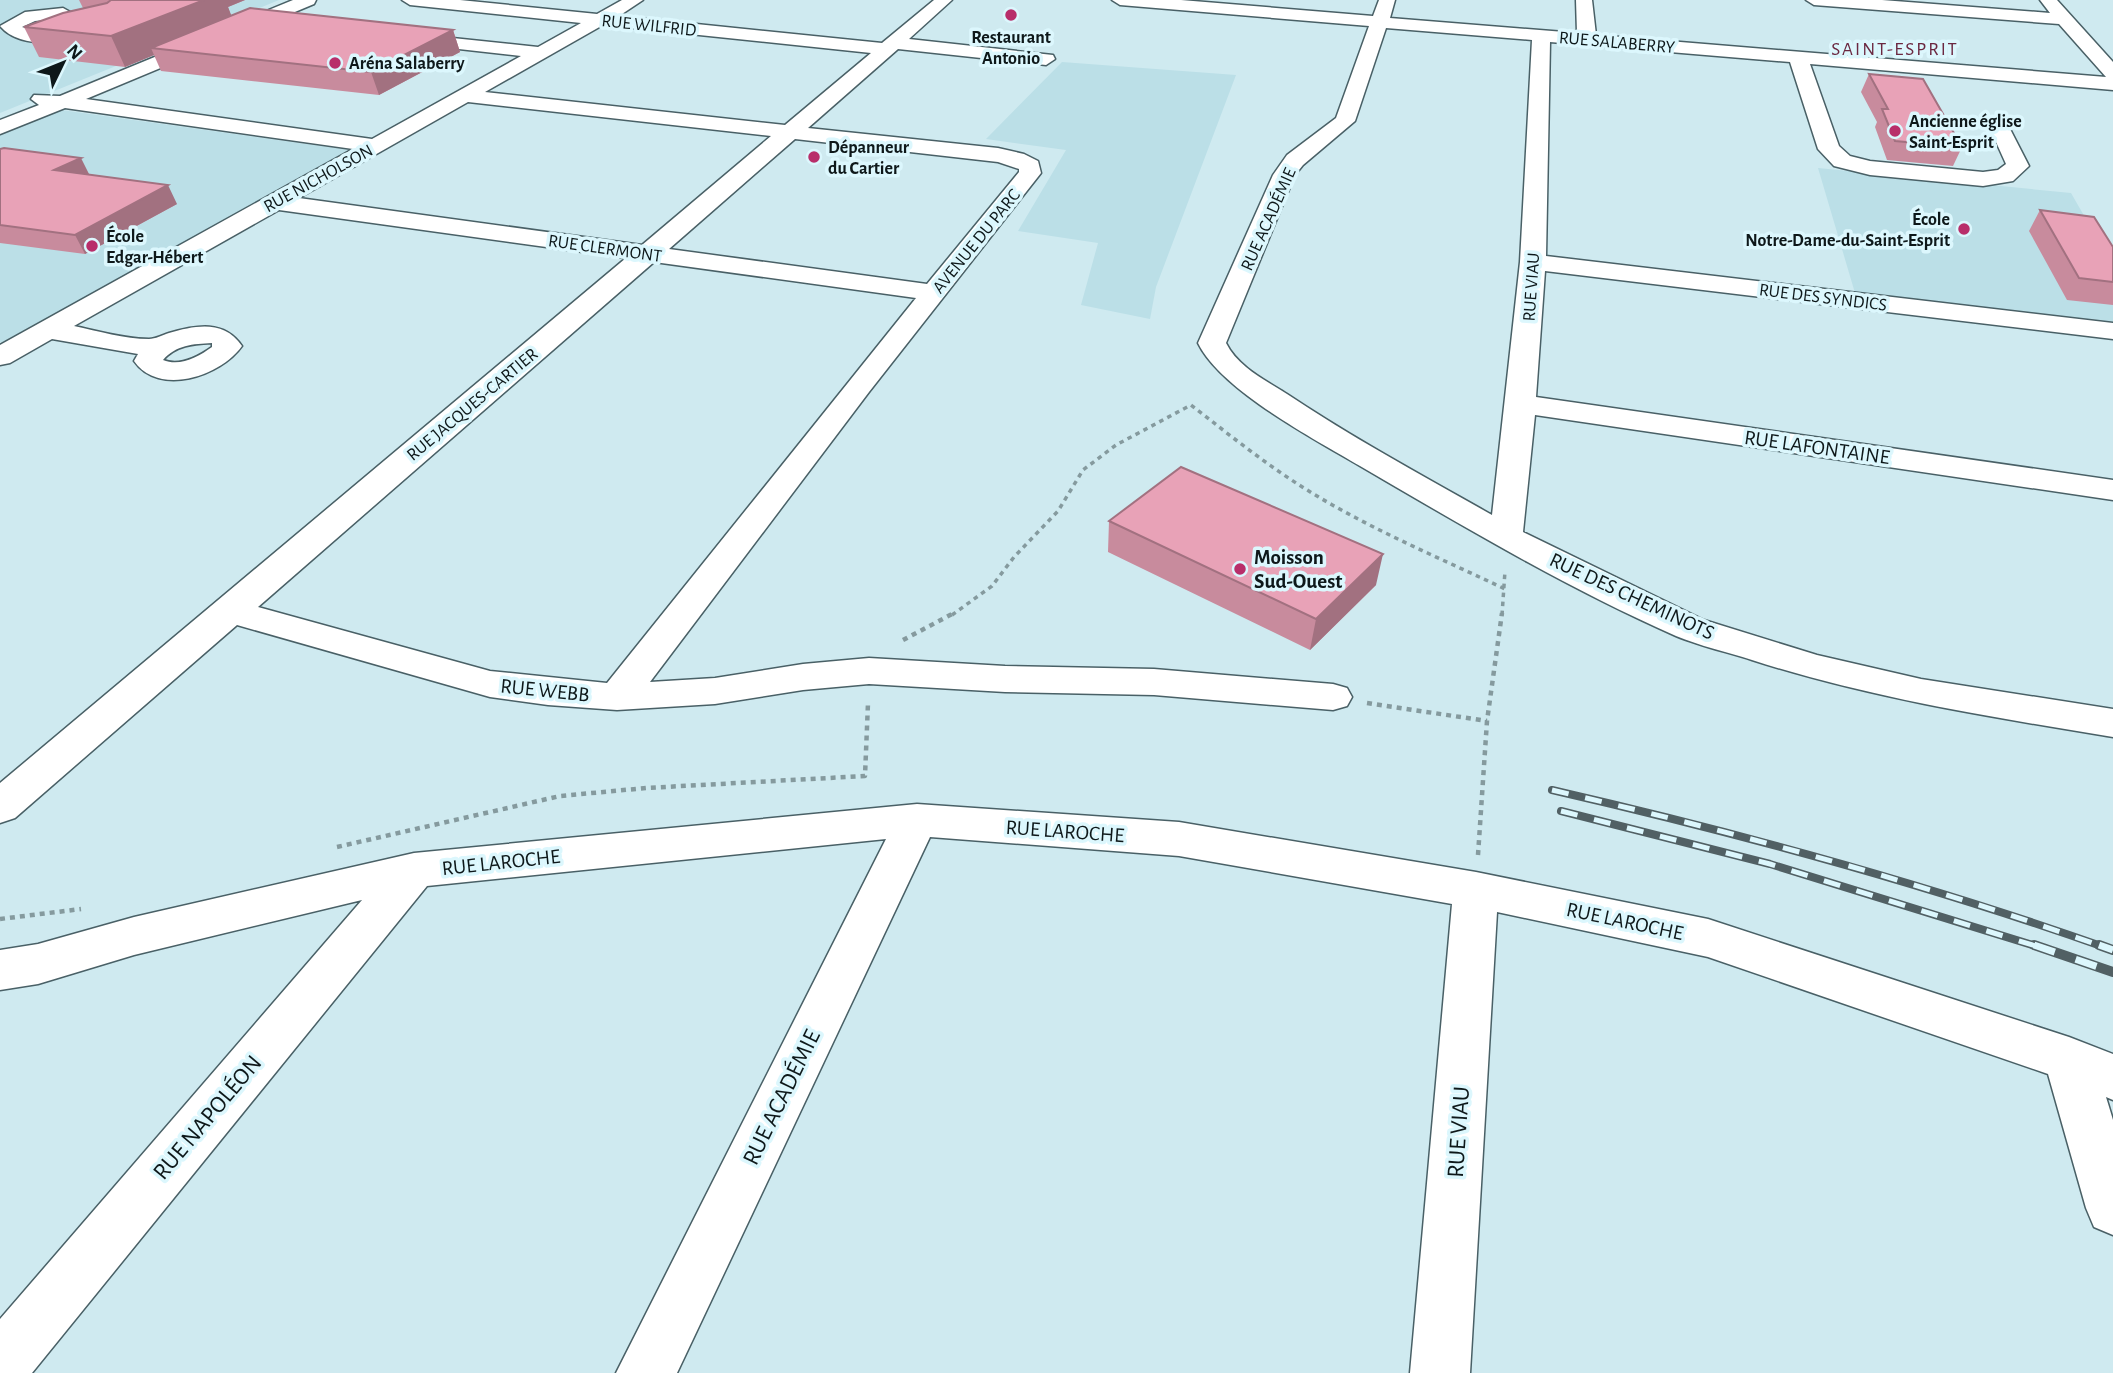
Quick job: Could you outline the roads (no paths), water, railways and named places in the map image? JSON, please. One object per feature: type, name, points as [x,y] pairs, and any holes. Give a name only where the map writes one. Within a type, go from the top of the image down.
[{"type":"street","points":[[0,115],[282,0]]},
{"type":"street","points":[[0,128],[307,0]]},
{"type":"street","name":"RUE WILFRID","points":[[410,0],[599,20],[1046,59]]},
{"type":"street","name":"RUE NICHOLSON","points":[[0,357],[635,0]]},
{"type":"street","name":"RUE JACQUES-CARTIER","points":[[0,807],[944,0]]},
{"type":"street","name":"RUE SALABERRY","points":[[1120,0],[1229,9],[1259,6],[1384,11],[1541,36],[2113,84]]},
{"type":"street","points":[[1259,6],[1356,7],[1359,0]]},
{"type":"street","points":[[1584,0],[1587,40]]},
{"type":"street","points":[[1814,0],[2065,19]]},
{"type":"street","points":[[1814,0],[1825,22]]},
{"type":"street","points":[[2048,0],[2113,74]]},
{"type":"street","name":"RUE ACADÉMIE","points":[[1234,372],[1219,357],[1212,343],[1284,175],[1294,160],[1345,121],[1384,11]]},
{"type":"street","points":[[5,28],[48,16]]},
{"type":"street","points":[[235,19],[297,26]]},
{"type":"street","points":[[5,28],[51,36],[91,26]]},
{"type":"street","points":[[392,36],[542,53]]},
{"type":"street","name":"RUE VIAU","points":[[1506,537],[1533,262],[1541,36]]},
{"type":"street","points":[[1836,43],[1845,62]]},
{"type":"street","points":[[1798,58],[1829,149],[1842,161],[1870,168],[1945,176],[1983,179],[2005,176],[2018,166],[2003,133]]},
{"type":"street","name":"AVENUE DU PARC","points":[[465,96],[998,155],[1030,166],[1030,173],[617,697]]},
{"type":"street","points":[[41,99],[375,146]]},
{"type":"street","name":"RUE CLERMONT","points":[[275,202],[934,293]]},
{"type":"street","name":"RUE DES SYNDICS","points":[[1533,262],[2113,331]]},
{"type":"street","points":[[47,330],[157,349]]},
{"type":"street","name":"RUE DES CHEMINOTS","points":[[1234,372],[1320,430],[1506,537],[1691,628],[1812,666],[1921,692],[2113,723]]},
{"type":"street","name":"RUE LAFONTAINE","points":[[1521,404],[2113,490]]},
{"type":"street","name":"RUE WEBB","points":[[229,611],[490,684],[548,692],[617,697],[715,691],[803,677],[869,671],[1005,679],[1154,682],[1332,697]]},
{"type":"street","name":"RUE ACADÉMIE","points":[[646,1373],[917,820]]},
{"type":"street","name":"RUE LAROCHE","points":[[0,970],[38,964],[135,936],[414,870],[917,820],[1180,839],[1476,890],[1708,938],[2091,1068]]},
{"type":"street","name":"RUE NAPOLÉON","points":[[0,1364],[414,870]]},
{"type":"street","name":"RUE VIAU","points":[[1440,1373],[1476,890]]},
{"type":"street","points":[[2091,1068],[2113,1208]]},
{"type":"railway","points":[[1552,790],[1830,861],[1968,902],[2104,947]]},
{"type":"railway","points":[[1561,811],[1770,864],[2039,947]]},
{"type":"railway","points":[[2034,945],[2113,972]]},
{"type":"railway","points":[[2099,945],[2113,950]]},
{"type":"place","name":"Restaurant Antonio","points":[[1011,15]]},
{"type":"place","name":"Aréna Salaberry","points":[[335,63]]},
{"type":"place","name":"Ancienne église Saint-Esprit","points":[[1895,131]]},
{"type":"place","name":"Dépanneur du Cartier","points":[[814,157]]},
{"type":"place","name":"École Notre-Dame-du-Saint-Esprit","points":[[1964,229]]},
{"type":"place","name":"École Edgar-Hébert","points":[[92,246]]},
{"type":"place","name":"Moisson Sud-Ouest","points":[[1240,569]]},
{"type":"district","name":"SAINT-ESPRIT","points":[[1895,48]]}]
